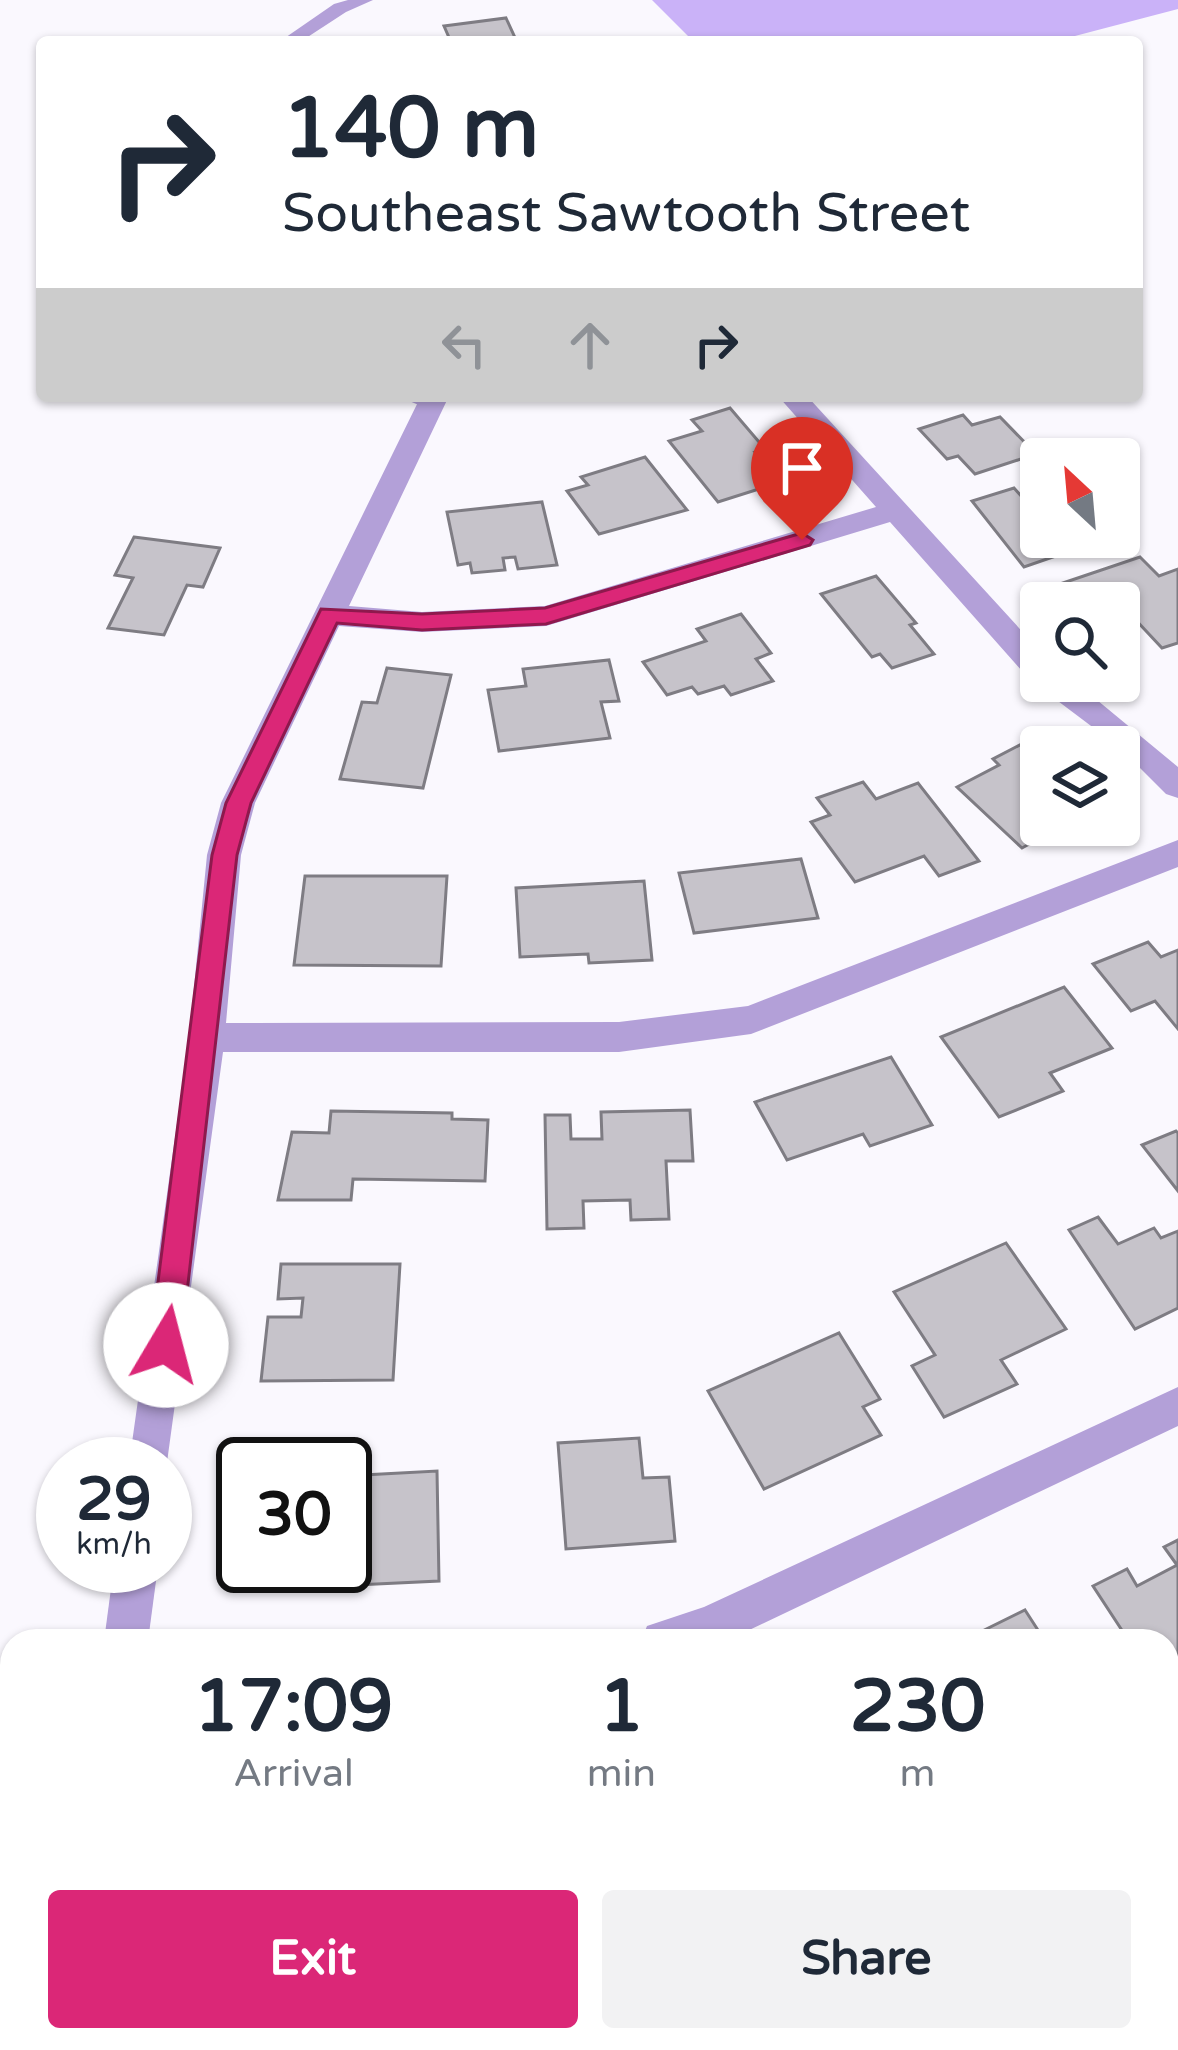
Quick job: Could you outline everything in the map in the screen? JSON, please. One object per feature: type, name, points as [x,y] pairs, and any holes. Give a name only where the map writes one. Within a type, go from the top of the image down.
[{"type":"street","points":[[154,1437],[207,1038],[224,855],[238,803],[329,615],[423,402]]},
{"type":"street","points":[[797,402],[1020,650]]},
{"type":"street","points":[[329,615],[422,622],[546,616],[891,512]]},
{"type":"street","points":[[1081,702],[1178,786]]},
{"type":"street","points":[[207,1038],[619,1037],[751,1020],[1178,854]]},
{"type":"street","points":[[701,1629],[1178,1406]]},
{"type":"street","points":[[128,1629],[132,1593]]},
{"type":"lane","points":[[297,36],[340,8],[365,0]]},
{"type":"shaded area","points":[[652,0],[1178,0],[1178,9],[1075,36],[688,36]]},
{"type":"building","points":[[506,18],[514,36],[448,36],[444,26]]},
{"type":"building","points":[[730,408],[765,449],[755,452],[781,482],[718,502],[669,441],[702,431],[692,420]]},
{"type":"building","points":[[963,415],[972,425],[1000,417],[1020,438],[1020,459],[975,474],[958,456],[947,459],[919,429]]},
{"type":"building","points":[[645,457],[687,510],[599,534],[567,491],[588,485],[581,477]]},
{"type":"building","points":[[1014,488],[1020,495],[1020,558],[1050,558],[1024,567],[972,501]]},
{"type":"building","points":[[542,502],[557,565],[518,569],[515,557],[503,558],[505,570],[472,573],[470,563],[458,565],[447,512]]},
{"type":"building","points":[[134,537],[220,548],[203,587],[187,585],[164,635],[108,628],[133,578],[115,575]]},
{"type":"building","points":[[1140,557],[1159,576],[1178,569],[1178,643],[1162,648],[1140,624],[1140,582],[1066,582]]},
{"type":"building","points":[[876,576],[916,623],[910,625],[934,654],[892,668],[880,654],[872,657],[821,594]]},
{"type":"building","points":[[741,614],[771,653],[756,659],[773,681],[731,695],[724,686],[698,694],[692,687],[667,695],[643,662],[706,641],[697,629]]},
{"type":"building","points":[[609,660],[619,701],[601,702],[610,738],[499,751],[488,690],[526,686],[523,669]]},
{"type":"building","points":[[387,668],[451,675],[423,788],[340,779],[362,702],[377,703]]},
{"type":"building","points":[[1020,745],[1020,846],[1026,846],[1022,848],[957,787],[999,765],[993,759]]},
{"type":"building","points":[[863,782],[876,799],[918,783],[979,861],[939,876],[924,856],[855,882],[811,822],[830,815],[817,798]]},
{"type":"building","points":[[801,859],[818,918],[694,933],[679,873]]},
{"type":"building","points":[[305,876],[447,876],[441,966],[294,965]]},
{"type":"building","points":[[644,881],[652,960],[589,963],[588,954],[520,957],[516,888]]},
{"type":"building","points":[[1148,942],[1161,957],[1178,950],[1178,1029],[1155,1001],[1131,1011],[1093,964]]},
{"type":"building","points":[[1064,987],[1112,1048],[1050,1073],[1063,1091],[999,1117],[941,1037]]},
{"type":"building","points":[[891,1057],[932,1125],[870,1146],[863,1134],[787,1160],[755,1102]]},
{"type":"building","points":[[690,1110],[693,1161],[666,1161],[669,1219],[631,1220],[630,1200],[583,1201],[584,1228],[547,1229],[545,1115],[570,1115],[571,1139],[602,1139],[601,1112]]},
{"type":"building","points":[[331,1111],[452,1113],[452,1119],[488,1120],[485,1181],[353,1179],[351,1200],[278,1200],[292,1132],[329,1133]]},
{"type":"building","points":[[1178,1133],[1178,1191],[1142,1145]]},
{"type":"building","points":[[1098,1217],[1118,1244],[1154,1228],[1161,1238],[1178,1231],[1178,1308],[1135,1329],[1069,1230]]},
{"type":"building","points":[[1006,1243],[1066,1329],[1001,1360],[1017,1384],[944,1417],[912,1366],[935,1355],[894,1292]]},
{"type":"building","points":[[281,1264],[400,1264],[393,1380],[261,1381],[268,1317],[301,1317],[303,1298],[278,1299]]},
{"type":"building","points":[[839,1333],[880,1399],[863,1407],[881,1435],[764,1489],[708,1391]]},
{"type":"building","points":[[639,1438],[643,1478],[669,1477],[675,1541],[566,1549],[558,1443]]},
{"type":"building","points":[[437,1471],[439,1581],[372,1584],[372,1475]]},
{"type":"building","points":[[1178,1540],[1178,1629],[1121,1629],[1093,1586],[1127,1569],[1137,1586],[1177,1565],[1164,1547]]},
{"type":"building","points":[[1025,1610],[1037,1629],[986,1629]]},
{"type":"route","points":[[166,1345],[207,1038],[224,855],[238,803],[329,615],[422,622],[546,616],[623,597],[802,540]]}]
